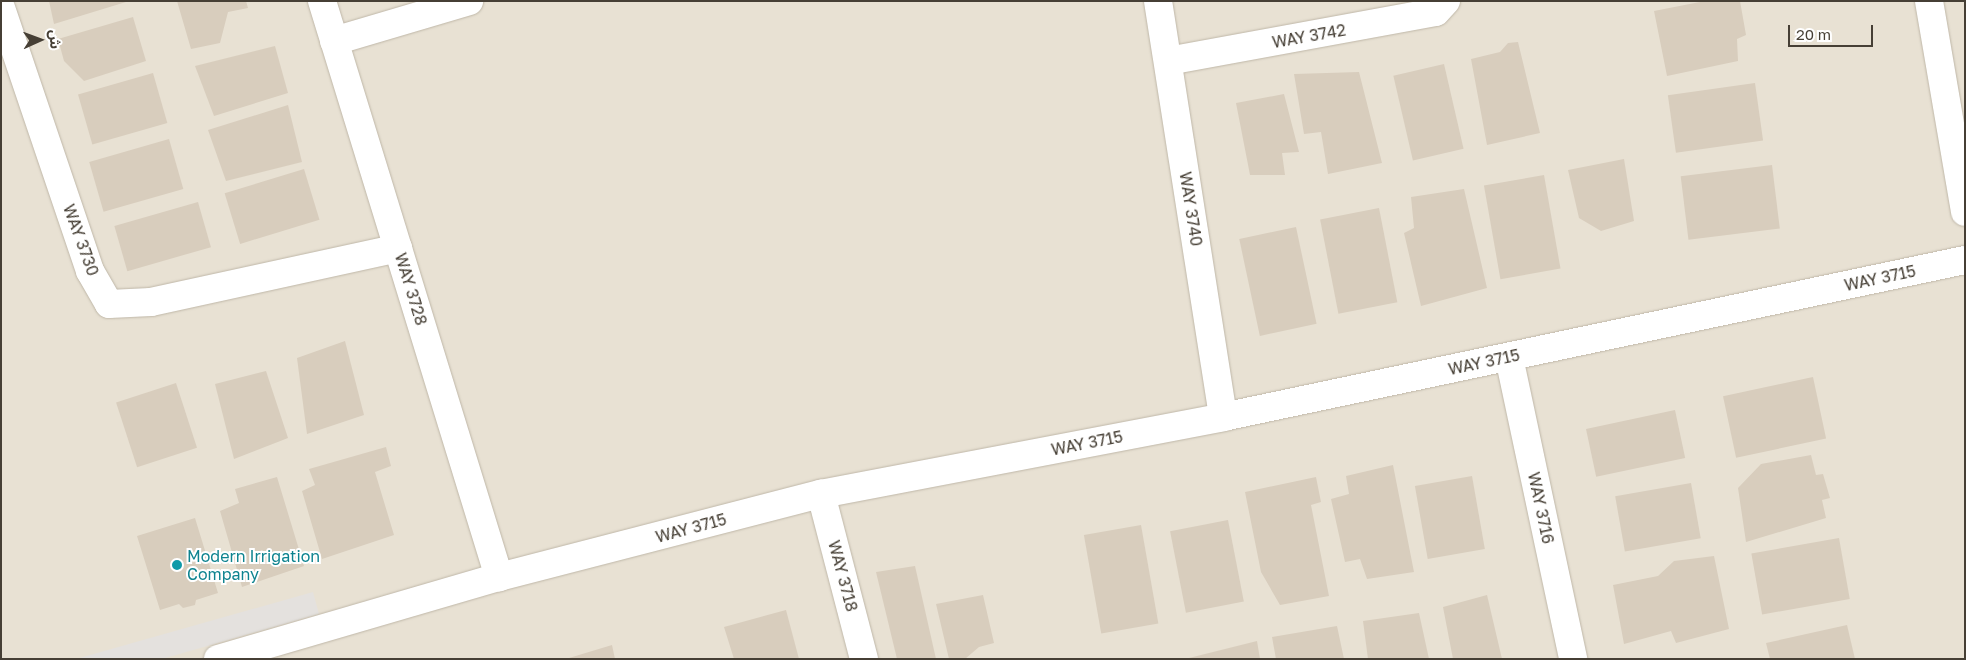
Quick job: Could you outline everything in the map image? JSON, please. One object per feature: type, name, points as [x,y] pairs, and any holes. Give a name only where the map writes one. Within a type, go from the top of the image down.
[{"type":"street","name":"WAY 3728","points":[[322,1],[499,577]]},
{"type":"street","points":[[334,41],[469,1]]},
{"type":"street","name":"WAY 3740","points":[[1158,1],[1223,417]]},
{"type":"street","name":"WAY 3742","points":[[1168,61],[1436,12],[1446,1]]},
{"type":"street","points":[[1928,1],[1965,212]]},
{"type":"street","name":"WAY 3730","points":[[1,8],[90,271],[109,304],[151,302],[398,248]]},
{"type":"street","name":"WAY 3715","points":[[218,659],[499,577],[822,494],[1223,417],[1965,260]]},
{"type":"street","name":"WAY 3716","points":[[1509,356],[1573,659]]},
{"type":"street","name":"WAY 3718","points":[[822,494],[864,659]]},
{"type":"shaded area","points":[[1,1],[1965,1],[1965,659],[1,659]]},
{"type":"shaded area","points":[[313,592],[319,614],[162,659],[76,659]]},
{"type":"building","points":[[49,1],[126,1],[126,2],[54,24]]},
{"type":"building","points":[[177,1],[246,1],[248,8],[228,12],[220,43],[191,49]]},
{"type":"building","points":[[1705,1],[1740,1],[1746,35],[1737,39],[1738,61],[1667,76],[1654,11]]},
{"type":"building","points":[[133,17],[146,61],[84,81],[64,61],[58,39]]},
{"type":"building","points":[[1518,42],[1540,133],[1487,145],[1471,59],[1500,52],[1508,43]]},
{"type":"building","points":[[275,46],[288,93],[214,116],[195,66]]},
{"type":"building","points":[[1444,64],[1464,149],[1413,160],[1393,76]]},
{"type":"building","points":[[1359,72],[1382,163],[1328,174],[1321,132],[1304,134],[1294,74]]},
{"type":"building","points":[[153,73],[167,123],[92,144],[78,94]]},
{"type":"building","points":[[1755,83],[1763,140],[1676,153],[1668,95]]},
{"type":"building","points":[[1284,94],[1299,152],[1282,153],[1285,175],[1250,175],[1236,103]]},
{"type":"building","points":[[288,105],[302,162],[226,181],[208,130]]},
{"type":"building","points":[[169,139],[183,189],[104,212],[89,162]]},
{"type":"building","points":[[1624,159],[1634,221],[1601,231],[1579,218],[1568,170]]},
{"type":"building","points":[[1772,165],[1780,229],[1688,240],[1681,176]]},
{"type":"building","points":[[304,169],[319,220],[240,244],[225,193]]},
{"type":"building","points":[[1544,175],[1560,269],[1500,279],[1484,186]]},
{"type":"building","points":[[1464,189],[1487,288],[1421,306],[1404,233],[1414,228],[1411,197]]},
{"type":"building","points":[[198,202],[211,247],[127,271],[114,226]]},
{"type":"building","points":[[1379,208],[1397,302],[1338,314],[1320,219]]},
{"type":"building","points":[[1296,227],[1317,324],[1260,336],[1239,239]]},
{"type":"building","points":[[345,341],[364,415],[307,434],[297,358]]},
{"type":"building","points":[[266,371],[288,438],[234,459],[215,384]]},
{"type":"building","points":[[1813,377],[1826,439],[1736,458],[1723,396]]},
{"type":"building","points":[[176,383],[197,448],[137,467],[116,402]]},
{"type":"building","points":[[1675,410],[1685,458],[1596,477],[1586,429]]},
{"type":"building","points":[[386,447],[391,466],[375,472],[394,535],[322,559],[302,491],[315,485],[309,469]]},
{"type":"building","points":[[1811,455],[1816,475],[1823,474],[1830,498],[1822,500],[1826,518],[1746,542],[1738,488],[1761,464]]},
{"type":"building","points":[[1393,465],[1414,572],[1367,579],[1360,559],[1345,562],[1331,499],[1349,494],[1346,476]]},
{"type":"building","points":[[1472,476],[1485,549],[1428,559],[1415,486]]},
{"type":"building","points":[[277,477],[304,566],[242,587],[220,511],[239,503],[235,489]]},
{"type":"building","points":[[1316,477],[1321,502],[1311,505],[1329,596],[1280,605],[1261,572],[1245,492]]},
{"type":"building","points":[[1691,483],[1701,538],[1625,552],[1615,496]]},
{"type":"building","name":"Modern Irrigation Company","points":[[195,518],[218,593],[196,600],[195,605],[183,608],[179,604],[160,610],[137,536]]},
{"type":"building","points":[[1228,520],[1244,601],[1186,613],[1170,531]]},
{"type":"building","points":[[1141,525],[1158,623],[1101,634],[1084,535]]},
{"type":"building","points":[[1839,538],[1850,599],[1762,615],[1751,553]]},
{"type":"building","points":[[1714,556],[1729,629],[1676,643],[1671,631],[1624,644],[1613,585],[1658,576],[1674,561]]},
{"type":"building","points":[[915,566],[936,659],[897,659],[876,572]]},
{"type":"building","points":[[983,595],[994,643],[979,647],[965,659],[949,659],[936,604]]},
{"type":"building","points":[[1487,595],[1502,659],[1453,659],[1443,607]]},
{"type":"building","points":[[786,610],[799,659],[734,659],[724,627]]},
{"type":"building","points":[[1419,613],[1429,659],[1368,659],[1363,621]]},
{"type":"building","points":[[1847,625],[1855,659],[1770,659],[1766,643]]},
{"type":"building","points":[[1337,626],[1344,659],[1276,659],[1272,637]]},
{"type":"building","points":[[1257,641],[1260,659],[1189,659],[1189,658]]},
{"type":"building","points":[[612,645],[615,659],[569,659],[569,658]]},
{"type":"place","name":"Modern Irrigation Company","points":[[177,565]]}]
